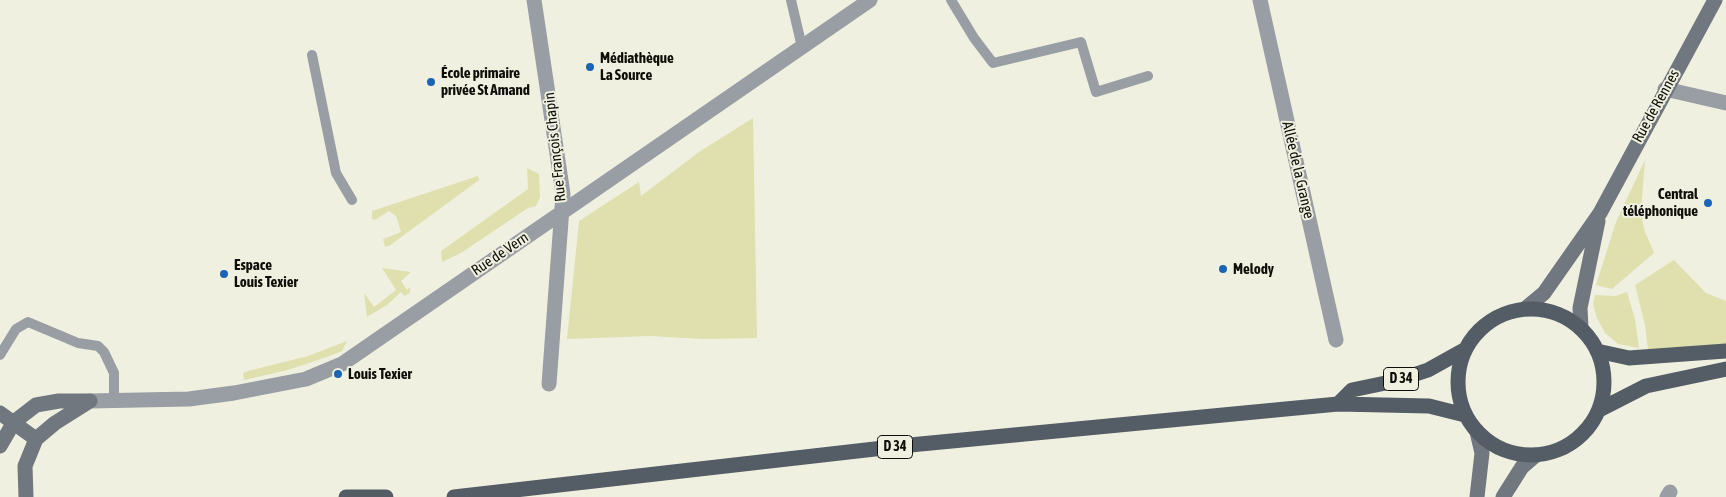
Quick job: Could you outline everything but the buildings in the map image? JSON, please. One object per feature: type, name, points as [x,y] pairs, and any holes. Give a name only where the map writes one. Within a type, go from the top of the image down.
[{"type":"main road","name":"Rue de Rennes","points":[[1600,213],[1665,89],[1715,0]]},
{"type":"main road","points":[[1526,308],[1544,293],[1600,213]]},
{"type":"main road","points":[[1580,328],[1580,308],[1600,213]]},
{"type":"main road","points":[[1526,308],[1546,310],[1564,317],[1580,328],[1597,351],[1603,370],[1604,390],[1598,410],[1584,432],[1562,448],[1536,455],[1508,451],[1494,445],[1477,432],[1465,414],[1458,393],[1458,371],[1464,350],[1479,329],[1501,315],[1526,308]]},
{"type":"main road","name":"D 34","points":[[1338,404],[1352,390],[1395,381],[1428,370],[1464,350]]},
{"type":"main road","points":[[1597,351],[1629,358],[1726,351]]},
{"type":"main road","points":[[1598,410],[1646,386],[1724,370]]},
{"type":"main road","name":"Rue de Vern","points":[[0,446],[14,422],[36,405],[59,401],[90,401]]},
{"type":"main road","points":[[26,497],[25,466],[36,438],[55,423],[90,401]]},
{"type":"main road","name":"D 34","points":[[454,497],[910,445],[1338,404],[1429,406],[1465,414]]},
{"type":"main road","points":[[0,414],[36,438]]},
{"type":"main road","points":[[1477,432],[1482,453],[1478,497]]},
{"type":"main road","points":[[1503,497],[1522,467],[1536,455]]},
{"type":"main road","points":[[346,497],[386,497]]},
{"type":"street","name":"Rue François Chapin","points":[[534,0],[563,194],[549,384]]},
{"type":"street","name":"Rue de Vern","points":[[90,401],[189,399],[234,393],[306,379],[342,364],[870,0]]},
{"type":"street","name":"Allée de la Grange","points":[[1260,0],[1336,340]]},
{"type":"street","points":[[1665,89],[1726,102]]},
{"type":"lane","points":[[791,0],[802,47]]},
{"type":"lane","points":[[951,0],[974,38],[993,63],[1081,42],[1096,92],[1148,76]]},
{"type":"lane","points":[[312,55],[336,173],[352,200]]},
{"type":"lane","points":[[0,355],[16,330],[28,322],[78,343],[98,346],[104,352],[114,373],[114,401]]},
{"type":"green space","points":[[753,118],[757,338],[704,339],[650,336],[567,339],[579,221],[639,182],[641,196],[699,152]]},
{"type":"green space","points":[[1645,160],[1641,211],[1644,229],[1654,253],[1612,289],[1596,285],[1616,222]]},
{"type":"green space","points":[[527,168],[539,174],[540,197],[536,206],[528,208],[461,253],[442,262],[441,251],[528,189]]},
{"type":"green space","points":[[478,176],[479,180],[389,246],[385,247],[383,239],[401,232],[396,216],[389,211],[375,220],[372,219],[372,211]]},
{"type":"green space","points":[[1674,260],[1706,293],[1726,301],[1726,344],[1648,350],[1645,325],[1635,285]]},
{"type":"green space","points":[[382,268],[411,272],[401,281],[407,290],[410,287],[410,293],[404,296],[401,292],[387,305],[367,317],[364,293],[374,307],[396,290]]},
{"type":"green space","points":[[1627,292],[1635,319],[1639,348],[1618,344],[1605,333],[1597,318],[1593,304],[1595,295],[1616,296]]},
{"type":"green space","points":[[347,341],[342,351],[327,357],[288,370],[244,380],[243,373],[248,371],[308,356]]},
{"type":"place","name":"Médiathèque La Source","points":[[590,67]]},
{"type":"place","name":"École primaire privée St Amand","points":[[431,82]]},
{"type":"place","name":"Central téléphonique","points":[[1708,203]]},
{"type":"place","name":"Melody","points":[[1223,269]]},
{"type":"place","name":"Espace Louis Texier","points":[[224,274]]},
{"type":"place","name":"Louis Texier","points":[[338,374]]}]
